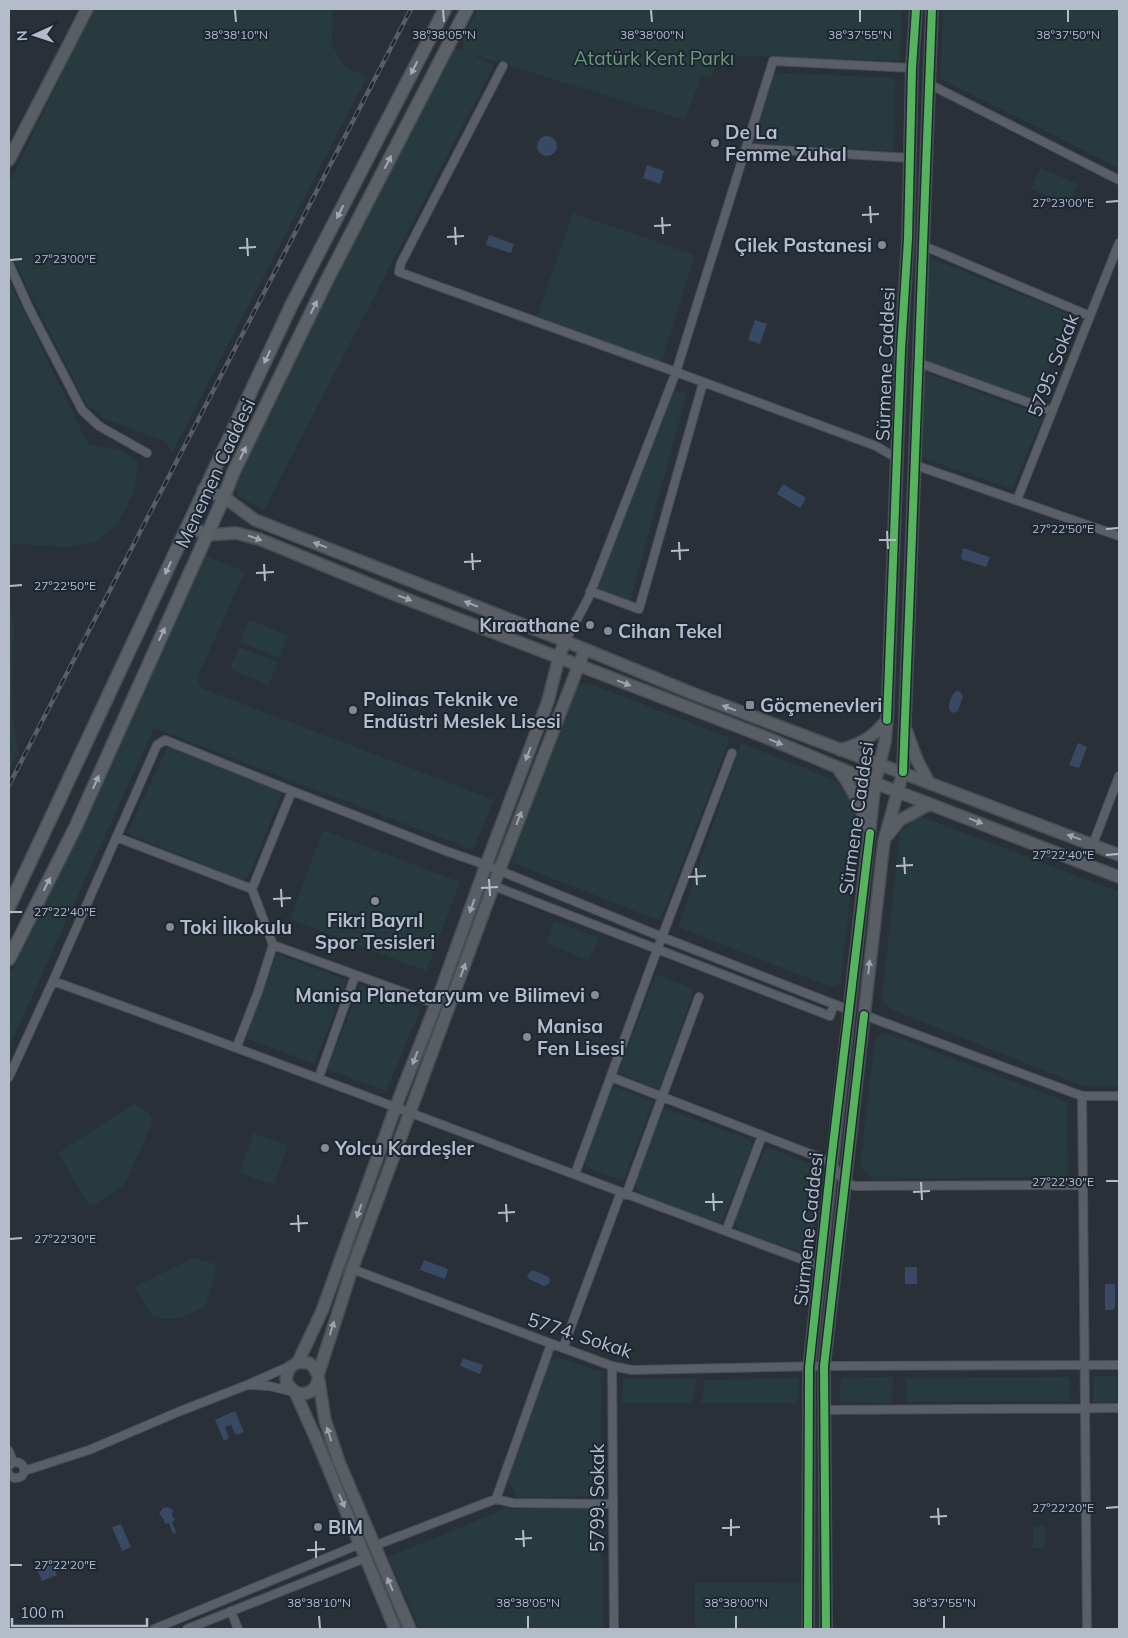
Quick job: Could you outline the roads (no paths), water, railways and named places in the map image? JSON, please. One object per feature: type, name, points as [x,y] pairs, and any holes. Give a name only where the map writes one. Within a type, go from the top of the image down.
[{"type":"main road","name":"Menemen Caddesi","points":[[9,907],[203,490],[291,306],[445,9]]},
{"type":"main road","name":"Menemen Caddesi","points":[[9,959],[76,826],[224,497],[233,473],[323,288],[467,9]]},
{"type":"street","points":[[9,160],[87,9]]},
{"type":"street","name":"Sürmene Caddesi","points":[[808,1629],[809,1368],[875,783],[878,764],[885,742],[887,720],[898,459],[900,350],[908,239],[912,68],[916,9]]},
{"type":"street","name":"Sürmene Caddesi","points":[[826,1629],[824,1366],[884,841],[903,772],[932,9]]},
{"type":"street","points":[[395,1629],[295,1392],[290,1389],[286,1379],[287,1373],[295,1363],[322,1311],[396,1106],[436,1004],[548,701],[558,657],[590,592],[676,372],[773,61],[912,68]]},
{"type":"street","points":[[503,66],[398,272],[876,446],[898,459],[1119,536]]},
{"type":"street","points":[[912,87],[929,86],[1119,180]]},
{"type":"street","points":[[746,148],[910,158]]},
{"type":"street","points":[[908,239],[1090,316]]},
{"type":"street","name":"5795. Sokak","points":[[1017,500],[1119,243]]},
{"type":"street","points":[[9,264],[30,310],[82,410],[99,426],[147,453]]},
{"type":"street","points":[[919,364],[1052,411]]},
{"type":"street","points":[[590,592],[640,609],[703,382]]},
{"type":"street","points":[[203,490],[224,497],[255,520],[566,641],[694,694],[903,772],[979,803],[1119,854]]},
{"type":"street","points":[[188,525],[207,535],[236,533],[247,535],[875,783],[1119,877]]},
{"type":"street","points":[[247,1385],[269,1386],[300,1394],[310,1392],[317,1385],[352,1269],[499,871],[585,649]]},
{"type":"street","points":[[840,750],[859,744],[877,732],[887,720]]},
{"type":"street","points":[[904,724],[917,760],[929,783]]},
{"type":"street","points":[[9,1077],[54,980],[157,744],[165,740],[486,865],[662,937],[849,1010]]},
{"type":"street","points":[[575,1174],[732,753]]},
{"type":"street","points":[[836,766],[858,799],[870,833]]},
{"type":"street","points":[[1093,844],[1119,776]]},
{"type":"street","points":[[237,1046],[258,992],[273,945],[252,889],[292,790]]},
{"type":"street","points":[[884,841],[900,820],[930,804]]},
{"type":"street","points":[[116,837],[252,889]]},
{"type":"street","points":[[480,881],[830,1016],[834,1004]]},
{"type":"street","points":[[273,945],[436,1004]]},
{"type":"street","points":[[319,1077],[355,976]]},
{"type":"street","points":[[54,980],[237,1046],[623,1194],[820,1266]]},
{"type":"street","points":[[563,1348],[662,1097],[699,997]]},
{"type":"street","points":[[864,1015],[1082,1096],[1119,1096]]},
{"type":"street","points":[[611,1077],[831,1162],[844,1182],[855,1186],[1083,1185]]},
{"type":"street","points":[[1082,1096],[1086,1408],[1086,1629]]},
{"type":"street","points":[[726,1231],[762,1136]]},
{"type":"street","name":"5774. Sokak","points":[[352,1269],[551,1344],[612,1366],[632,1370],[809,1368],[824,1366],[1119,1365]]},
{"type":"street","points":[[496,1499],[551,1344]]},
{"type":"street","points":[[9,1475],[14,1478],[20,1477],[24,1471],[89,1450],[247,1385],[295,1363],[309,1363],[313,1366],[318,1377],[325,1420],[338,1462],[410,1629]]},
{"type":"street","name":"5799. Sokak","points":[[612,1366],[614,1629]]},
{"type":"street","points":[[824,1410],[1119,1408]]},
{"type":"street","points":[[9,1451],[11,1464],[21,1463],[24,1471]]},
{"type":"street","points":[[374,1546],[496,1499],[513,1503],[613,1504]]},
{"type":"street","points":[[154,1629],[360,1544]]},
{"type":"street","points":[[187,1629],[365,1558]]},
{"type":"street","points":[[231,1611],[238,1629]]},
{"type":"water","points":[[547,136],[554,139],[557,146],[554,153],[547,156],[540,153],[537,146],[540,139]]},
{"type":"water","points":[[647,165],[664,171],[660,184],[643,178]]},
{"type":"water","points":[[489,235],[514,244],[511,253],[486,245]]},
{"type":"water","points":[[755,320],[767,324],[760,344],[748,340]]},
{"type":"water","points":[[783,484],[806,498],[800,508],[777,494]]},
{"type":"water","points":[[963,548],[990,557],[986,567],[961,559]]},
{"type":"water","points":[[957,691],[963,696],[958,711],[953,713],[949,709],[949,703],[951,697]]},
{"type":"water","points":[[1078,743],[1087,747],[1079,768],[1069,765]]},
{"type":"water","points":[[424,1260],[448,1269],[445,1279],[420,1270]]},
{"type":"water","points":[[905,1267],[917,1267],[917,1284],[905,1284]]},
{"type":"water","points":[[532,1270],[547,1276],[550,1279],[549,1284],[544,1286],[529,1279],[527,1275]]},
{"type":"water","points":[[1105,1284],[1115,1284],[1115,1307],[1113,1310],[1105,1310]]},
{"type":"water","points":[[463,1358],[483,1365],[480,1374],[460,1366]]},
{"type":"water","points":[[235,1411],[244,1432],[236,1435],[231,1425],[225,1427],[229,1438],[224,1441],[215,1420]]},
{"type":"water","points":[[168,1507],[173,1510],[172,1516],[175,1519],[172,1523],[176,1531],[173,1534],[169,1523],[164,1522],[164,1519],[159,1514],[163,1508]]},
{"type":"water","points":[[121,1524],[131,1547],[122,1551],[112,1527]]},
{"type":"water","points":[[51,1560],[57,1575],[42,1581],[36,1567]]},
{"type":"railway","points":[[9,785],[411,9]]},
{"type":"place","name":"De La Femme Zuhal","points":[[715,143]]},
{"type":"place","name":"Çilek Pastanesi","points":[[882,245]]},
{"type":"place","name":"Kıraathane","points":[[590,625]]},
{"type":"place","name":"Cihan Tekel","points":[[608,631]]},
{"type":"place","name":"Göçmenevleri","points":[[750,705]]},
{"type":"place","name":"Polinas Teknik ve Endüstri Meslek Lisesi","points":[[353,710]]},
{"type":"place","name":"Fikri Bayrıl Spor Tesisleri","points":[[375,901]]},
{"type":"place","name":"Toki İlkokulu","points":[[170,927]]},
{"type":"place","name":"Manisa Planetaryum ve Bilimevi","points":[[595,995]]},
{"type":"place","name":"Manisa Fen Lisesi","points":[[527,1037]]},
{"type":"place","name":"Yolcu Kardeşler","points":[[325,1148]]},
{"type":"place","name":"BIM","points":[[318,1527]]},
{"type":"park label","name":"Atatürk Kent Parkı","points":[[654,58]]}]
